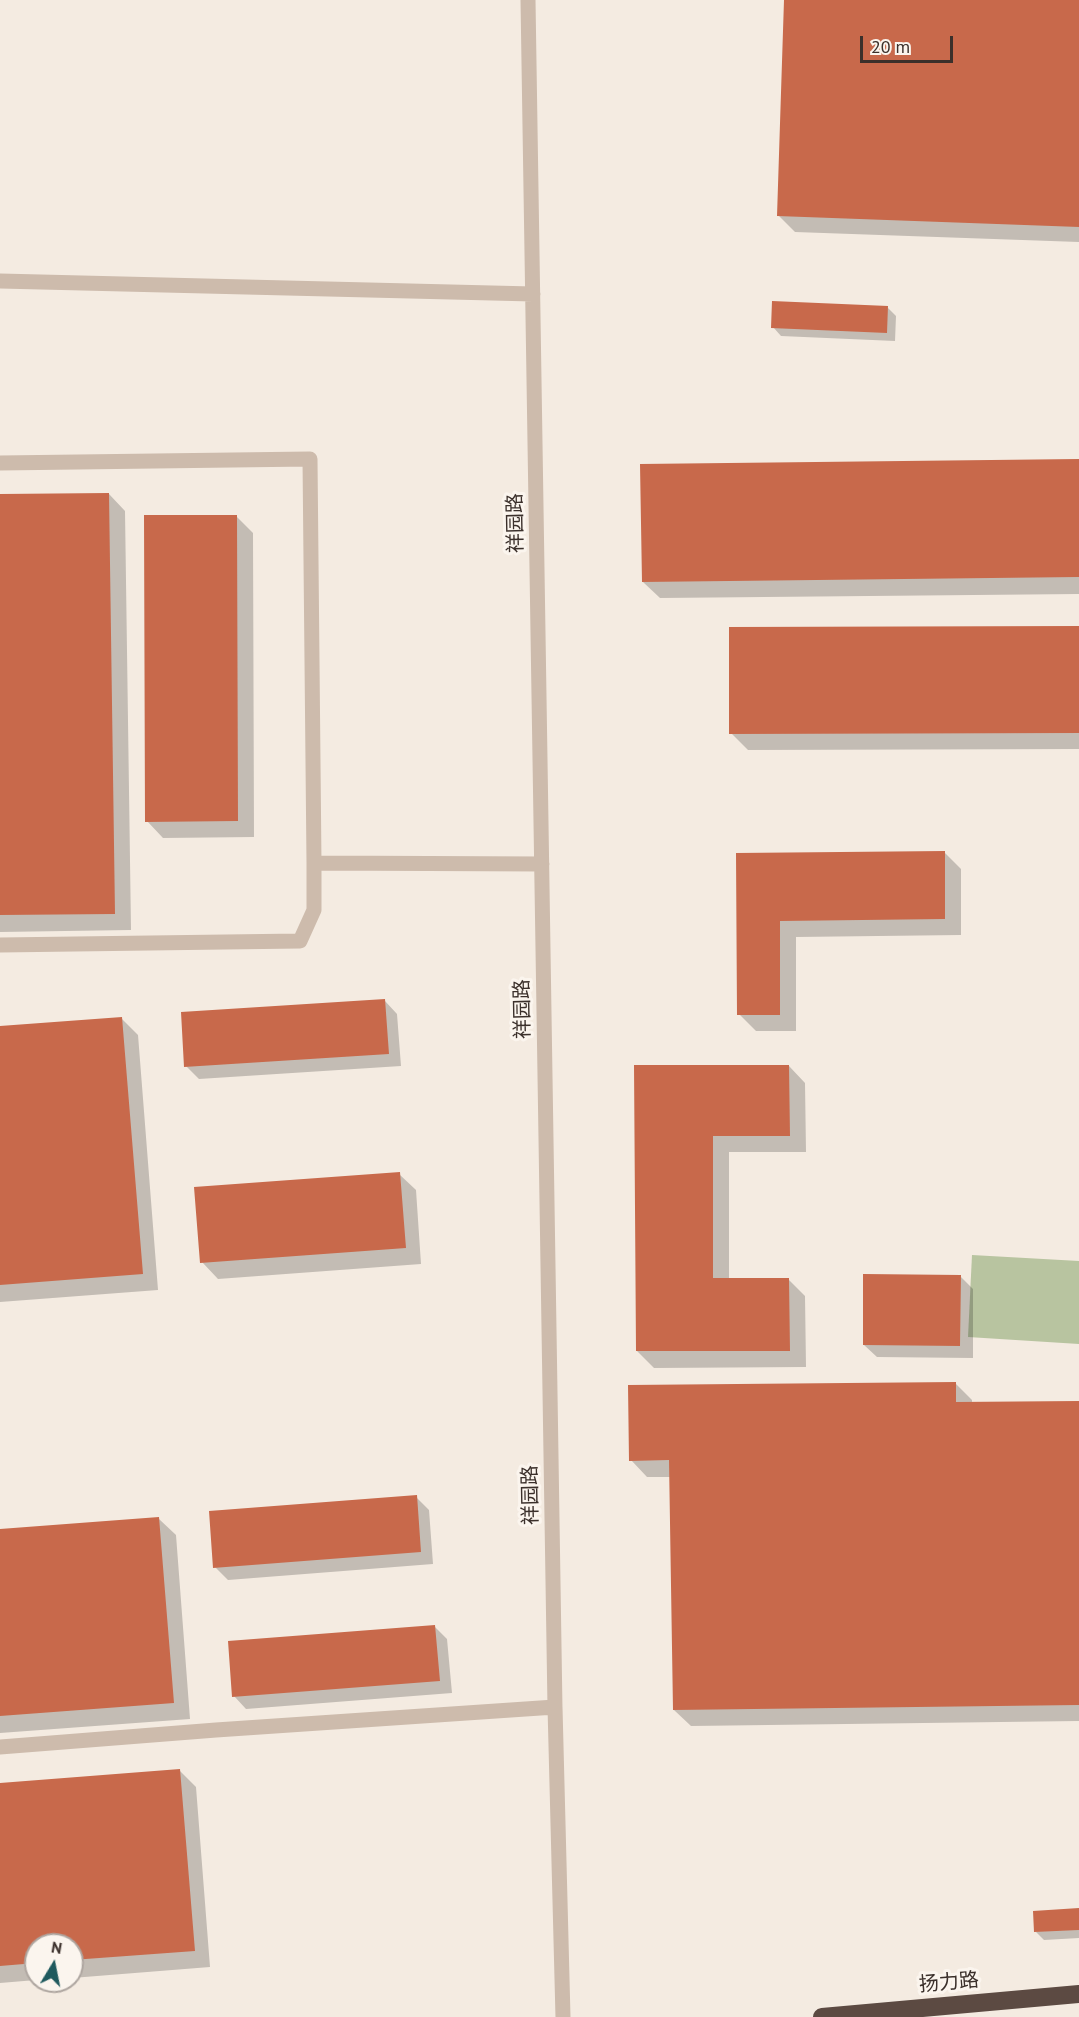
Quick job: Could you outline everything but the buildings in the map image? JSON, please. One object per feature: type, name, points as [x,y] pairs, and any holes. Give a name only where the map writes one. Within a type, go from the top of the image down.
[{"type":"highway","name":"扬力路","points":[[822,2017],[1079,1994]]},
{"type":"street","name":"祥园路","points":[[528,0],[555,1707],[563,2017]]},
{"type":"street","points":[[0,281],[533,294]]},
{"type":"street","points":[[0,463],[310,459],[314,863],[314,910],[300,940],[0,945]]},
{"type":"street","points":[[314,863],[542,864]]},
{"type":"street","points":[[0,1747],[555,1707]]},
{"type":"green space","points":[[972,1255],[1079,1261],[1079,1344],[968,1337]]}]
